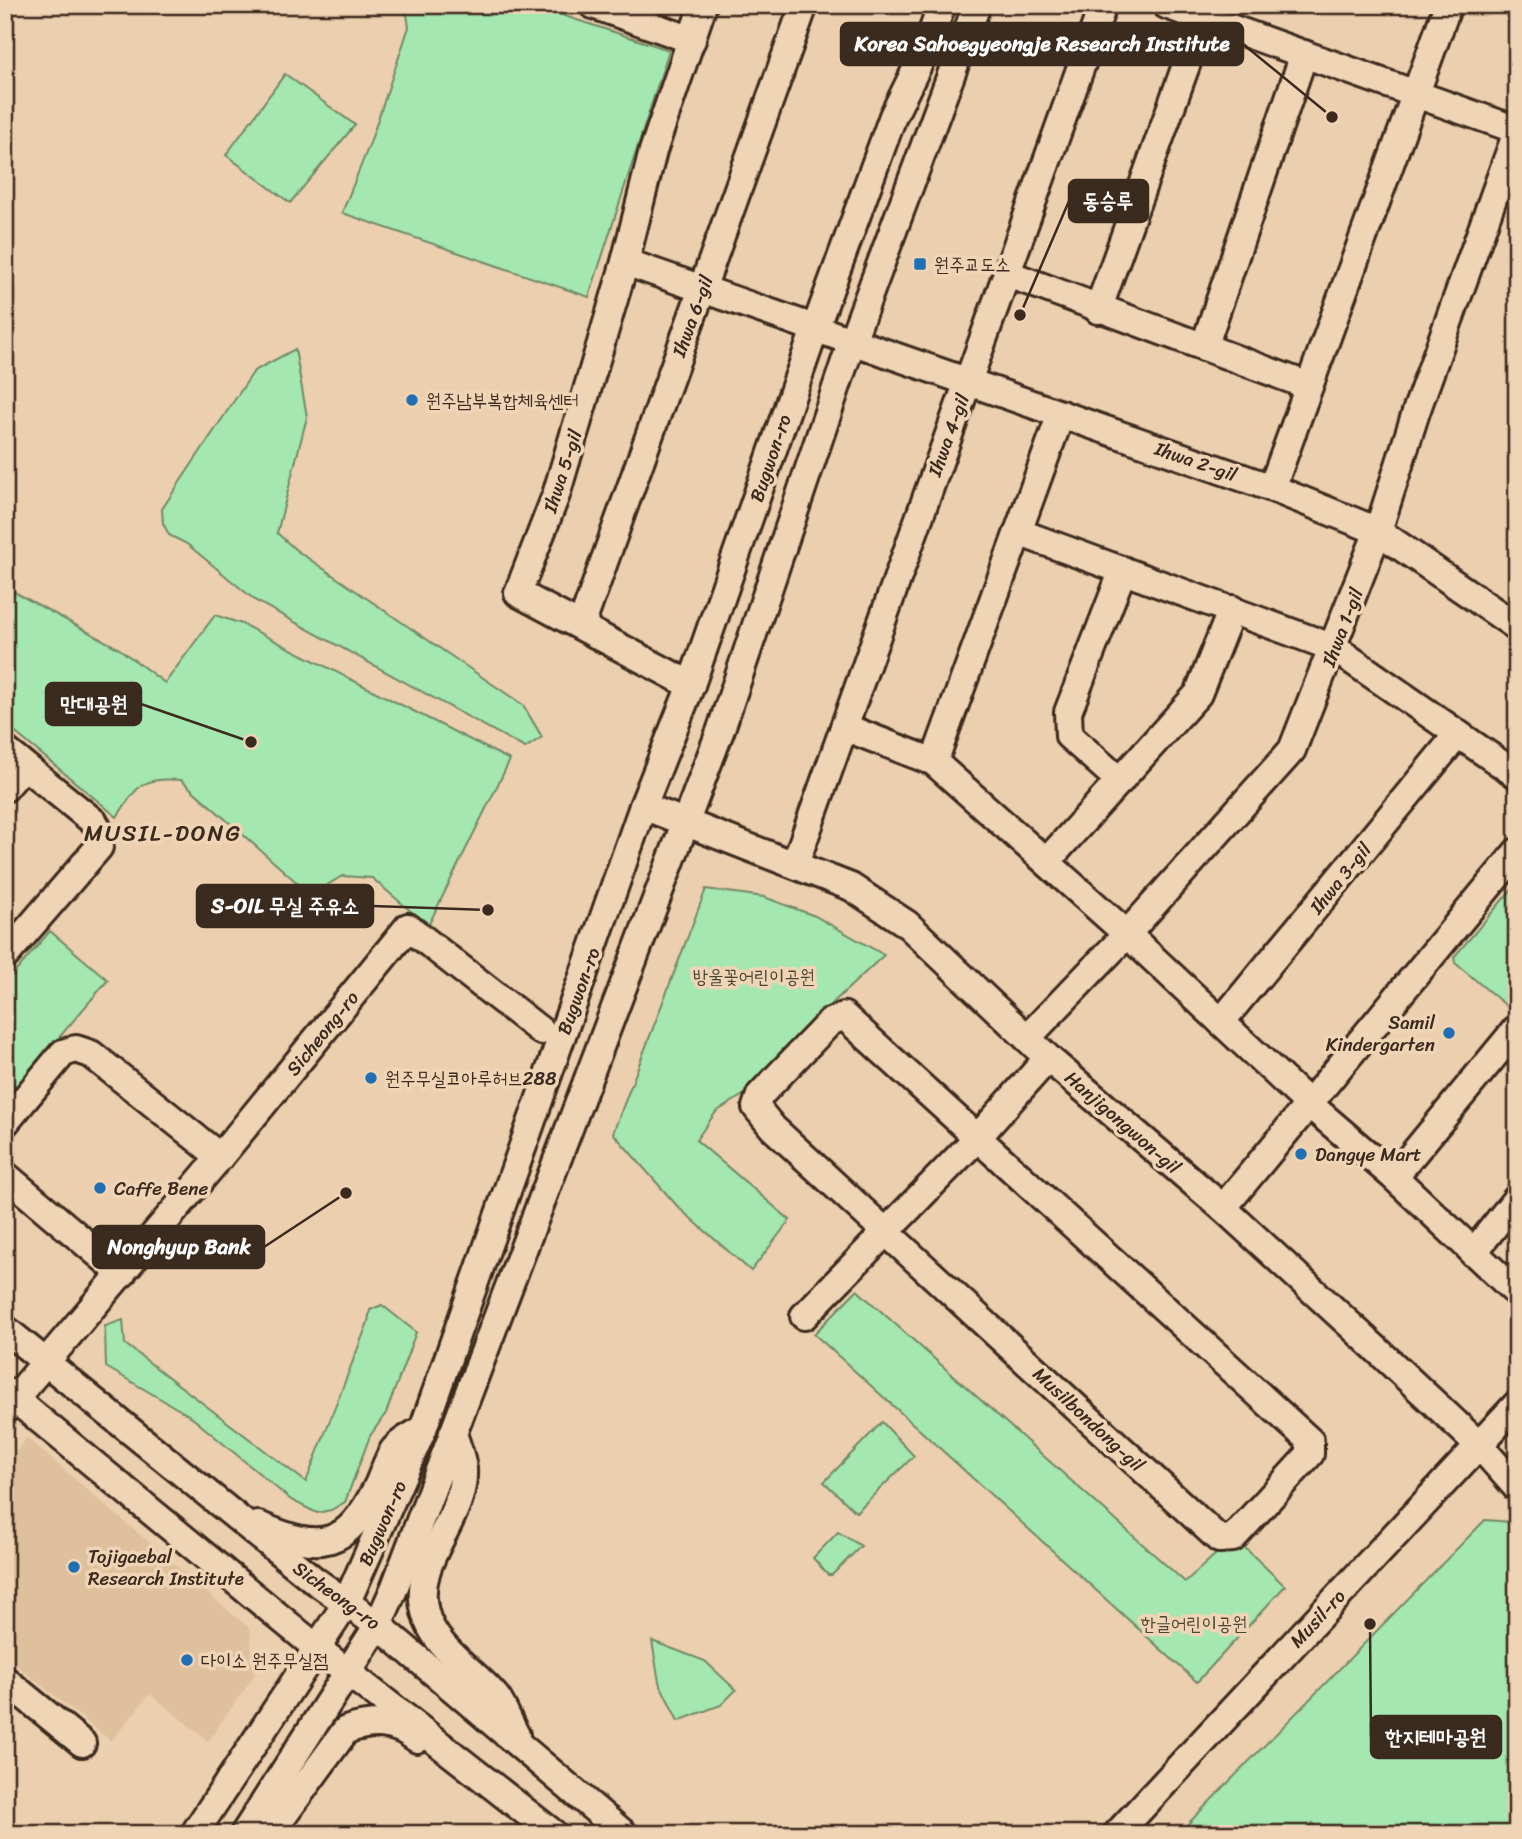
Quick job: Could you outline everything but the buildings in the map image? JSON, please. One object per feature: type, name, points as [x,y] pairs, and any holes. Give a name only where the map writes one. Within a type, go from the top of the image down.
[{"type":"street","points":[[593,5],[692,40]]},
{"type":"street","name":"Ihwa 5-gil","points":[[691,685],[518,593],[556,495],[625,262],[653,151],[703,5]]},
{"type":"street","name":"Ihwa 6-gil","points":[[581,626],[804,5]]},
{"type":"street","name":"Bugwon-ro","points":[[893,116],[910,42],[923,5]]},
{"type":"street","name":"Bugwon-ro","points":[[194,1834],[346,1604],[424,1429],[643,806],[691,685],[815,328],[893,116],[925,51],[942,5]]},
{"type":"street","name":"Bugwon-ro","points":[[244,1834],[378,1625],[722,729],[852,341],[977,5]]},
{"type":"street","name":"Bugwon-ro","points":[[933,126],[968,68],[995,5]]},
{"type":"street","name":"Ihwa 4-gil","points":[[795,864],[1103,5]]},
{"type":"street","name":"Ihwa 1-gil","points":[[1027,1038],[1127,934],[1292,750],[1378,531],[1417,409],[1517,131],[1166,5]]},
{"type":"street","points":[[1272,488],[1448,5]]},
{"type":"street","points":[[1098,310],[1203,18]]},
{"type":"street","points":[[1204,347],[1304,54]]},
{"type":"street","name":"Ihwa 2-gil","points":[[625,262],[1272,488],[1378,531],[1517,627]]},
{"type":"street","points":[[1008,274],[1098,310],[1309,386]]},
{"type":"street","points":[[934,762],[1061,414]]},
{"type":"street","points":[[1018,532],[1334,648],[1517,775]]},
{"type":"street","points":[[1120,781],[1069,736],[1068,712],[1123,570]]},
{"type":"street","points":[[1047,861],[1198,694],[1232,609]]},
{"type":"street","points":[[844,727],[934,762],[1047,861],[1309,1104],[1394,1177],[1517,1293]]},
{"type":"street","name":"Ihwa 3-gil","points":[[1222,1022],[1458,734]]},
{"type":"street","points":[[5,789],[15,758],[94,822],[101,834],[99,847],[5,956]]},
{"type":"street","name":"Hanjigongwon-gil","points":[[643,806],[851,887],[906,923],[1048,1058],[1223,1208],[1479,1445],[1517,1488]]},
{"type":"street","points":[[1223,1208],[1517,852]]},
{"type":"street","name":"Sicheong-ro","points":[[45,1363],[220,1157],[408,927],[541,1031]]},
{"type":"street","name":"Musilbondong-gil","points":[[844,1016],[978,1137],[1310,1441],[1310,1454],[1233,1538],[1219,1539],[773,1128],[756,1107],[760,1095],[830,1022],[844,1016]]},
{"type":"street","points":[[1394,1177],[1517,1028]]},
{"type":"street","points":[[5,1123],[62,1053],[76,1049],[91,1054],[220,1157]]},
{"type":"street","points":[[804,1316],[978,1137],[1048,1058]]},
{"type":"street","points":[[5,1175],[122,1274]]},
{"type":"street","points":[[1473,1253],[1517,1198]]},
{"type":"street","name":"Sicheong-ro","points":[[5,1329],[230,1512],[346,1604],[378,1625],[624,1834]]},
{"type":"street","points":[[45,1363],[8,1400],[554,1834]]},
{"type":"street","name":"Musil-ro","points":[[1117,1834],[1517,1404]]},
{"type":"street","points":[[230,1512],[281,1535],[319,1543],[349,1532],[364,1511],[394,1448],[424,1429]]},
{"type":"street","points":[[453,1433],[463,1470],[456,1502],[429,1563],[422,1591],[425,1612],[440,1642],[497,1698],[521,1746]]},
{"type":"street","points":[[5,1680],[82,1743]]},
{"type":"street","points":[[270,1834],[346,1730],[365,1724],[381,1723],[404,1729],[446,1765],[489,1781]]},
{"type":"shaded area","points":[[27,1438],[250,1629],[254,1676],[208,1741],[150,1694],[111,1741],[5,1656],[5,1465]]},
{"type":"green space","points":[[386,5],[531,5],[669,50],[589,297],[342,213],[370,143],[409,27],[407,14]]},
{"type":"green space","points":[[285,74],[355,125],[290,203],[226,155]]},
{"type":"green space","points":[[295,349],[307,417],[277,533],[296,550],[523,705],[542,737],[525,748],[256,601],[187,544],[169,535],[163,523],[162,509],[254,371]]},
{"type":"green space","points":[[5,587],[118,648],[165,683],[215,615],[242,624],[510,760],[428,926],[372,878],[342,876],[311,895],[181,780],[157,780],[142,785],[117,817],[5,724]]},
{"type":"green space","points":[[1517,883],[1517,1008],[1510,1009],[1455,963],[1454,957]]},
{"type":"green space","name":"방울꽃어린이공원","points":[[706,889],[764,897],[815,916],[884,955],[823,1012],[751,1090],[716,1112],[696,1140],[790,1220],[751,1271],[679,1208],[613,1133]]},
{"type":"green space","points":[[50,931],[108,980],[17,1087],[5,1077],[5,984]]},
{"type":"green space","name":"한글어린이공원","points":[[857,1290],[1185,1582],[1226,1545],[1242,1545],[1285,1586],[1197,1682],[814,1334]]},
{"type":"green space","points":[[382,1305],[416,1332],[386,1413],[370,1436],[345,1502],[331,1510],[317,1513],[291,1500],[190,1416],[106,1367],[105,1326],[123,1320],[125,1344],[306,1482],[368,1322],[370,1310]]},
{"type":"green space","points":[[882,1422],[914,1456],[856,1512],[824,1482]]},
{"type":"green space","points":[[1485,1520],[1512,1522],[1517,1527],[1517,1834],[1321,1834],[1313,1823],[1300,1834],[1178,1834]]},
{"type":"green space","points":[[838,1532],[861,1546],[832,1575],[828,1575],[813,1558]]},
{"type":"green space","points":[[652,1641],[705,1661],[736,1690],[721,1705],[678,1721],[659,1682]]},
{"type":"place","name":"Korea Sahoegyeongje Research Institute","points":[[1332,117]]},
{"type":"place","name":"원주교도소","points":[[920,264]]},
{"type":"place","name":"동승루","points":[[1020,315]]},
{"type":"place","name":"원주남부복합체육센터","points":[[412,400]]},
{"type":"place","name":"만대공원","points":[[251,742]]},
{"type":"place","name":"S-OIL 무실 주유소","points":[[488,910]]},
{"type":"place","name":"Samil Kindergarten","points":[[1449,1033]]},
{"type":"place","name":"원주무실코아루허브288","points":[[371,1078]]},
{"type":"place","name":"Dangye Mart","points":[[1301,1154]]},
{"type":"place","name":"Caffe Bene","points":[[100,1188]]},
{"type":"place","name":"Nonghyup Bank","points":[[346,1193]]},
{"type":"place","name":"Tojigaebal Research Institute","points":[[74,1567]]},
{"type":"place","name":"한지테마공원","points":[[1370,1624]]},
{"type":"place","name":"다이소 원주무실점","points":[[187,1660]]},
{"type":"district","name":"MUSIL-DONG","points":[[163,833]]}]
